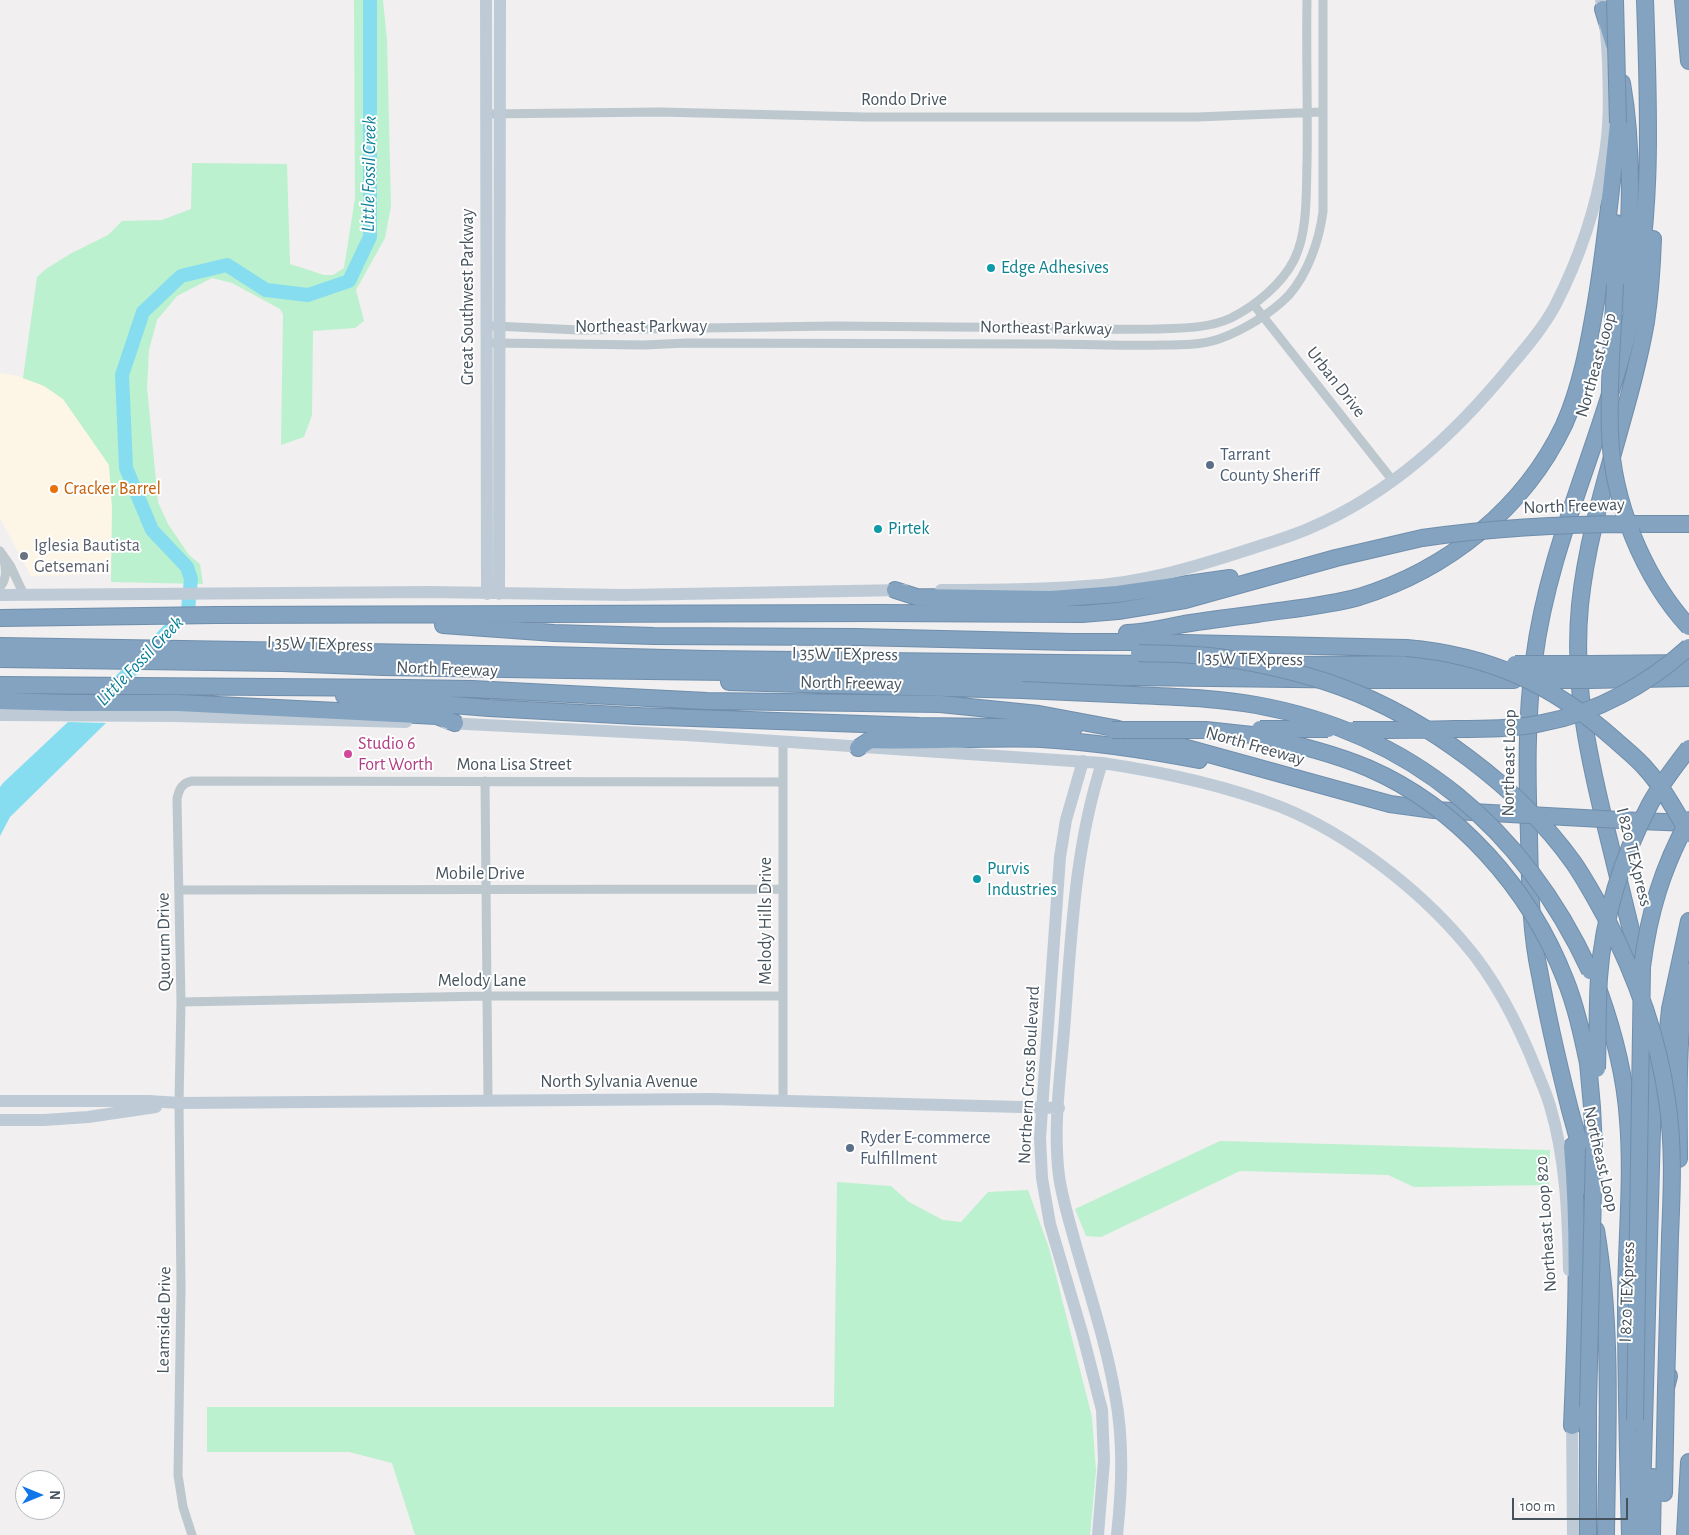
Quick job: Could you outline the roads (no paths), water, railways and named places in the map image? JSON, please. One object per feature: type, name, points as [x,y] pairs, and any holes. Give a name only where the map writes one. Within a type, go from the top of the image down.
[{"type":"highway","name":"Northeast Loop","points":[[1606,1535],[1608,1358],[1604,1282],[1587,1174],[1539,972],[1530,886],[1527,787],[1534,658],[1549,578],[1616,375],[1626,341],[1636,291],[1648,198],[1649,112],[1644,0]]},
{"type":"highway","points":[[1684,0],[1689,61]]},
{"type":"highway","points":[[1606,3],[1618,123],[1610,443],[1616,480],[1626,517],[1645,560],[1666,596],[1689,626]]},
{"type":"highway","points":[[1606,3],[1626,109],[1630,150],[1626,288],[1616,375]]},
{"type":"highway","points":[[939,639],[958,634],[1137,632],[1323,604],[1358,597],[1390,586],[1425,570],[1451,555],[1501,514],[1516,497],[1534,475],[1564,425],[1583,368],[1594,317],[1611,195],[1618,123]]},
{"type":"highway","name":"I 820 TEXpress","points":[[1641,1535],[1653,1093],[1652,1058],[1645,987],[1592,774],[1584,734],[1578,652],[1580,606],[1587,556],[1646,321],[1654,228],[1648,198]]},
{"type":"highway","name":"North Freeway","points":[[0,618],[870,613],[1082,614],[1185,600],[1336,558],[1422,538],[1532,526],[1689,524]]},
{"type":"highway","points":[[895,590],[917,597],[1051,599],[1126,593],[1246,576],[1264,578]]},
{"type":"highway","points":[[220,616],[235,623],[437,624],[554,632],[654,636],[1197,643],[1406,648],[1436,651],[1471,658],[1507,670],[1545,688],[1574,706],[1600,726],[1647,770],[1670,802],[1689,834]]},
{"type":"highway","name":"I 35W TEXpress","points":[[0,646],[1590,672],[1689,678]]},
{"type":"highway","points":[[464,654],[475,648],[637,650],[763,646],[1139,653],[1218,657],[1262,666],[1340,687],[1375,702],[1434,734],[1462,753],[1514,797],[1574,862],[1603,913],[1631,971],[1651,1029],[1667,1098],[1672,1144],[1662,1535]]},
{"type":"highway","points":[[288,686],[305,693],[489,708],[636,716],[919,726],[1206,730],[1490,729],[1544,723],[1572,716],[1602,704],[1625,692],[1672,662],[1689,648]]},
{"type":"highway","name":"I 35W TEXpress","points":[[0,659],[175,661],[392,667],[1373,680],[1515,672]]},
{"type":"highway","name":"I 35W TEXpress","points":[[1590,672],[1689,663]]},
{"type":"highway","points":[[626,670],[649,677],[754,684],[1022,690],[1223,700],[1292,713],[1360,736],[1420,768],[1457,795],[1496,832],[1541,885],[1564,919],[1598,987],[1616,1043],[1626,1098],[1629,1153],[1626,1303],[1630,1535]]},
{"type":"highway","name":"North Freeway","points":[[0,685],[472,689],[707,701],[950,705],[1039,714],[1114,728],[1390,804],[1434,810],[1639,821],[1689,821]]},
{"type":"highway","points":[[0,701],[178,703],[437,716],[455,723]]},
{"type":"highway","points":[[1206,730],[1252,735],[1314,748],[1369,769],[1407,789],[1438,809],[1486,855],[1509,881],[1528,907],[1548,940],[1566,980],[1588,1063],[1594,1148]]},
{"type":"highway","points":[[858,748],[870,740],[1040,739],[1138,749],[1201,760],[1222,766],[1246,764]]},
{"type":"highway","points":[[1588,1535],[1588,1407],[1594,1148],[1599,978],[1602,947],[1616,886],[1637,832],[1660,789],[1689,748]]},
{"type":"highway","points":[[1630,1535],[1635,1420],[1642,967],[1646,936],[1653,906],[1674,846],[1689,821]]},
{"type":"highway","name":"I 820 TEXpress","points":[[1652,1535],[1662,1097],[1670,1009],[1689,921]]},
{"type":"highway","points":[[1666,1388],[1671,1368],[1675,1322],[1681,1035],[1689,972]]},
{"type":"highway","points":[[1569,1104],[1576,1192],[1578,1258],[1572,1426]]},
{"type":"highway","points":[[1685,1535],[1689,1462]]},
{"type":"main road","name":"Great Southwest Parkway","points":[[486,0],[485,114],[493,326]]},
{"type":"main road","name":"Great Southwest Parkway","points":[[493,594],[493,326],[500,114],[500,0]]},
{"type":"main road","points":[[0,595],[429,592],[625,595],[1088,586],[1160,575],[1220,559],[1308,529],[1368,499],[1446,438],[1494,387],[1524,350],[1553,308],[1579,251],[1604,159],[1609,96],[1606,3]]},
{"type":"main road","points":[[0,715],[176,716],[455,723],[686,735],[1102,763]]},
{"type":"main road","name":"Northern Cross Boulevard","points":[[1083,761],[1066,820],[1060,857],[1040,1138],[1042,1178],[1050,1224],[1083,1336],[1102,1410],[1104,1461],[1098,1535]]},
{"type":"main road","name":"Northern Cross Boulevard","points":[[1102,763],[1088,813],[1073,912],[1057,1136],[1059,1176],[1068,1216],[1116,1394],[1121,1442],[1122,1491],[1117,1535]]},
{"type":"main road","name":"Northeast Loop 820","points":[[1102,763],[1145,769],[1205,782],[1281,807],[1315,823],[1360,850],[1393,875],[1436,913],[1466,944],[1496,988],[1524,1038],[1550,1106],[1566,1195],[1573,1535]]},
{"type":"main road","points":[[1053,949],[1070,952]]},
{"type":"main road","points":[[43,1100],[44,1120]]},
{"type":"main road","name":"North Sylvania Avenue","points":[[0,1101],[149,1101],[179,1104],[488,1100],[783,1100],[1059,1108]]},
{"type":"main road","name":"North Sylvania Avenue","points":[[0,1120],[88,1117],[179,1104]]},
{"type":"main road","points":[[1104,1461],[1121,1458]]},
{"type":"street","name":"Northeast Parkway","points":[[493,326],[579,330],[824,326],[1070,328],[1099,330],[1189,328],[1230,318],[1254,305],[1283,278],[1294,260],[1300,244],[1306,208],[1307,0]]},
{"type":"street","name":"Northeast Parkway","points":[[493,343],[644,345],[687,343],[917,343],[1139,346],[1206,342],[1240,330],[1263,316],[1289,295],[1311,258],[1319,237],[1323,212],[1323,0]]},
{"type":"street","name":"Rondo Drive","points":[[485,114],[660,112],[864,117],[1197,118],[1322,112]]},
{"type":"street","name":"Urban Drive","points":[[1254,305],[1393,481]]},
{"type":"street","points":[[917,343],[918,327]]},
{"type":"street","points":[[643,328],[644,345]]},
{"type":"street","points":[[1070,328],[1071,344]]},
{"type":"street","points":[[0,586],[3,584],[6,570],[1,553]]},
{"type":"street","points":[[1,553],[10,565],[24,595]]},
{"type":"street","name":"Melody Hills Drive","points":[[783,742],[783,1100]]},
{"type":"street","name":"Mona Lisa Street","points":[[185,783],[192,781],[783,782]]},
{"type":"street","points":[[485,781],[488,1100]]},
{"type":"street","name":"Quorum Drive","points":[[179,1104],[181,1002],[177,799],[179,790],[185,783]]},
{"type":"street","name":"Mobile Drive","points":[[179,890],[782,889]]},
{"type":"street","name":"Melody Lane","points":[[181,1002],[487,996],[782,996]]},
{"type":"street","name":"Leamside Drive","points":[[179,1104],[181,1289],[178,1475],[183,1507],[192,1535]]},
{"type":"water","points":[[68,722],[106,723],[10,817],[0,836],[0,787]]},
{"type":"waterway","name":"Little Fossil Creek","points":[[95,708],[188,610],[191,579],[187,567],[152,530],[126,468],[122,375],[143,312],[181,276],[227,265],[266,290],[308,295],[349,281],[370,237],[370,0]]},
{"type":"place","name":"Edge Adhesives","points":[[991,268]]},
{"type":"place","name":"Tarrant County Sheriff","points":[[1210,465]]},
{"type":"place","name":"Cracker Barrel","points":[[54,489]]},
{"type":"place","name":"Pirtek","points":[[878,529]]},
{"type":"place","name":"Iglesia Bautista Getsemani","points":[[24,556]]},
{"type":"place","name":"Studio 6 Fort Worth","points":[[348,754]]},
{"type":"place","name":"Purvis Industries","points":[[977,879]]},
{"type":"place","name":"Ryder E-commerce Fulfillment","points":[[850,1148]]}]
